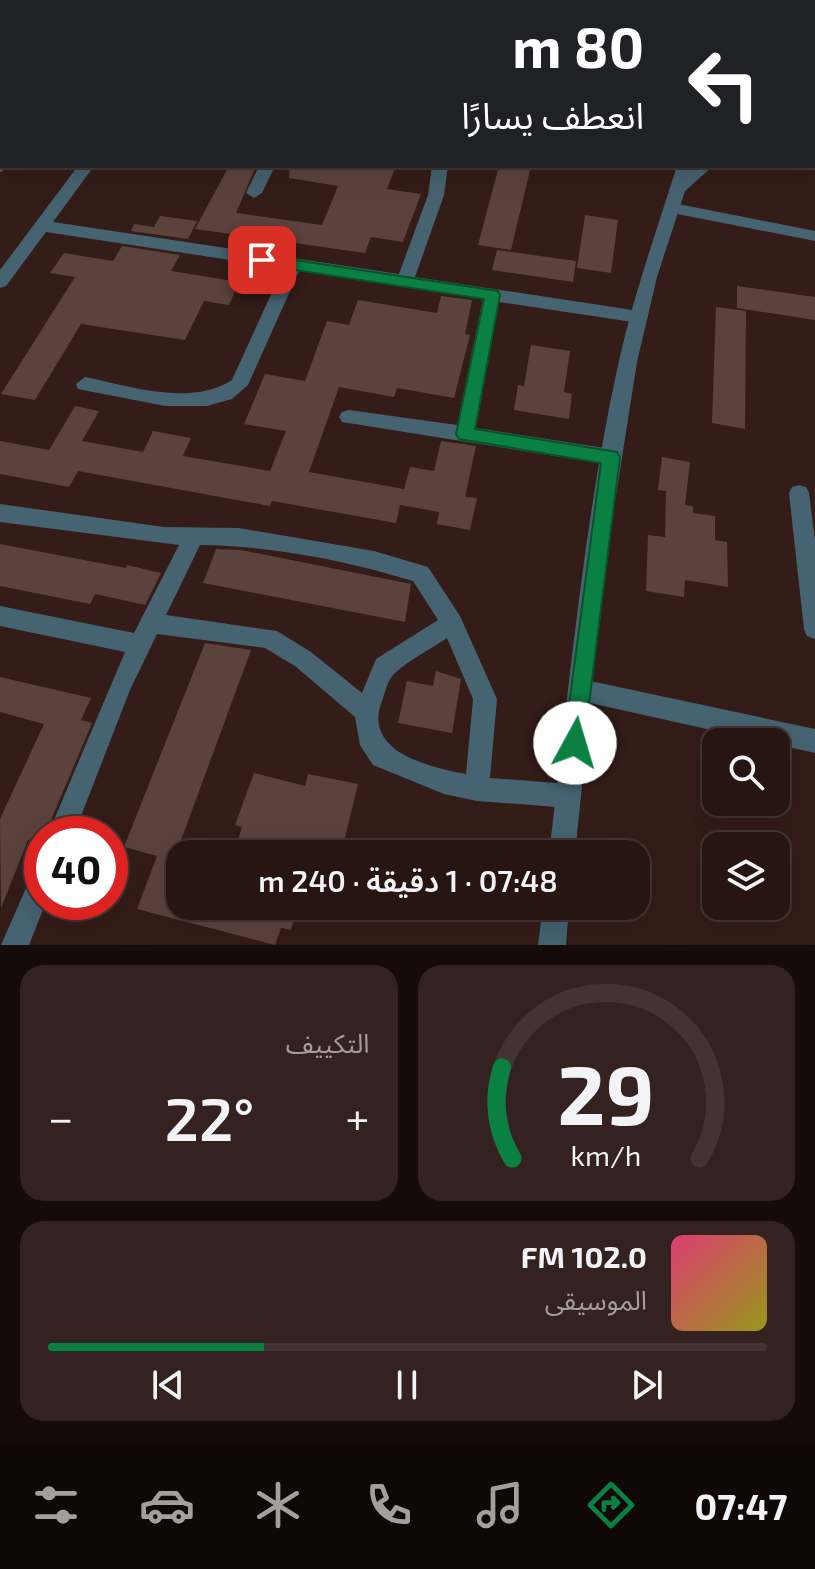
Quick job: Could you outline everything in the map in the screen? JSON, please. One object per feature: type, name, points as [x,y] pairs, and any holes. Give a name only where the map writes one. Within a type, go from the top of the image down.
[{"type":"street","points":[[0,282],[85,168]]},
{"type":"street","points":[[254,193],[266,168]]},
{"type":"street","points":[[405,282],[436,195],[440,168]]},
{"type":"street","points":[[564,840],[611,457],[639,317],[684,168]]},
{"type":"street","points":[[676,198],[703,168]]},
{"type":"street","points":[[676,198],[815,236]]},
{"type":"street","points":[[43,226],[639,317]]},
{"type":"street","points":[[85,384],[190,401],[212,401],[231,393],[239,385],[293,265]]},
{"type":"street","points":[[465,434],[492,295]]},
{"type":"street","points":[[349,417],[611,457]]},
{"type":"street","points":[[799,493],[815,629]]},
{"type":"street","points":[[0,513],[193,538],[209,534],[239,537],[402,566],[420,574],[452,623],[485,699],[477,789]]},
{"type":"street","points":[[69,816],[140,645],[193,538]]},
{"type":"street","points":[[0,616],[140,645]]},
{"type":"street","points":[[151,623],[269,638],[303,659],[366,711]]},
{"type":"street","points":[[452,623],[384,667],[366,711],[372,745],[382,757],[444,782],[477,789],[569,796]]},
{"type":"street","points":[[581,690],[815,741]]},
{"type":"street","points":[[15,945],[26,920]]},
{"type":"street","points":[[552,945],[555,920]]},
{"type":"building","points":[[228,168],[255,168],[236,213],[322,225],[338,186],[289,178],[290,168],[395,168],[387,189],[421,194],[403,242],[371,237],[365,253],[195,229]]},
{"type":"building","points":[[498,168],[531,168],[511,250],[478,245]]},
{"type":"building","points":[[585,215],[618,220],[611,273],[577,268]]},
{"type":"building","points":[[160,216],[197,221],[188,239],[131,231],[134,224],[154,227]]},
{"type":"building","points":[[122,246],[180,255],[171,271],[239,282],[229,305],[204,301],[185,340],[81,324],[35,400],[1,394],[75,277],[50,273],[64,253],[113,261]]},
{"type":"building","points":[[497,250],[576,261],[573,282],[492,270]]},
{"type":"building","points":[[737,286],[815,297],[815,320],[737,308]]},
{"type":"building","points":[[441,296],[472,300],[465,334],[470,335],[454,398],[397,388],[394,397],[339,387],[309,472],[404,489],[410,467],[434,471],[441,441],[476,446],[465,497],[477,498],[470,530],[437,524],[439,512],[400,505],[396,523],[272,501],[270,506],[78,471],[69,487],[0,474],[0,441],[49,450],[75,406],[99,411],[82,441],[143,452],[153,431],[191,438],[183,456],[270,471],[286,431],[244,424],[265,374],[305,381],[327,321],[349,325],[358,300],[437,313]]},
{"type":"building","points":[[716,307],[746,311],[745,429],[712,423]]},
{"type":"building","points":[[531,345],[570,351],[564,392],[572,394],[569,419],[514,410],[518,385],[524,386]]},
{"type":"building","points":[[662,457],[690,462],[685,505],[693,506],[693,513],[715,516],[715,540],[727,542],[728,587],[685,580],[684,597],[646,591],[648,535],[665,537],[666,491],[658,490]]},
{"type":"building","points":[[0,544],[161,573],[145,605],[95,594],[90,604],[0,586]]},
{"type":"building","points":[[216,549],[241,550],[411,584],[405,622],[203,583]]},
{"type":"building","points":[[205,643],[251,650],[181,840],[166,840],[166,917],[137,909],[157,856],[128,848],[128,837]]},
{"type":"building","points":[[436,671],[461,679],[452,733],[398,723],[407,681],[433,686]]},
{"type":"building","points":[[0,677],[91,698],[81,720],[92,723],[53,816],[24,816],[24,850],[1,908],[0,819],[44,724],[0,712]]},
{"type":"building","points":[[254,773],[305,786],[308,774],[358,784],[344,840],[238,840],[242,827],[235,825]]},
{"type":"building","points":[[179,920],[294,920],[291,930],[281,928],[275,945]]},
{"type":"route","points":[[262,260],[492,295],[465,434],[611,457],[595,563],[575,743]]}]
